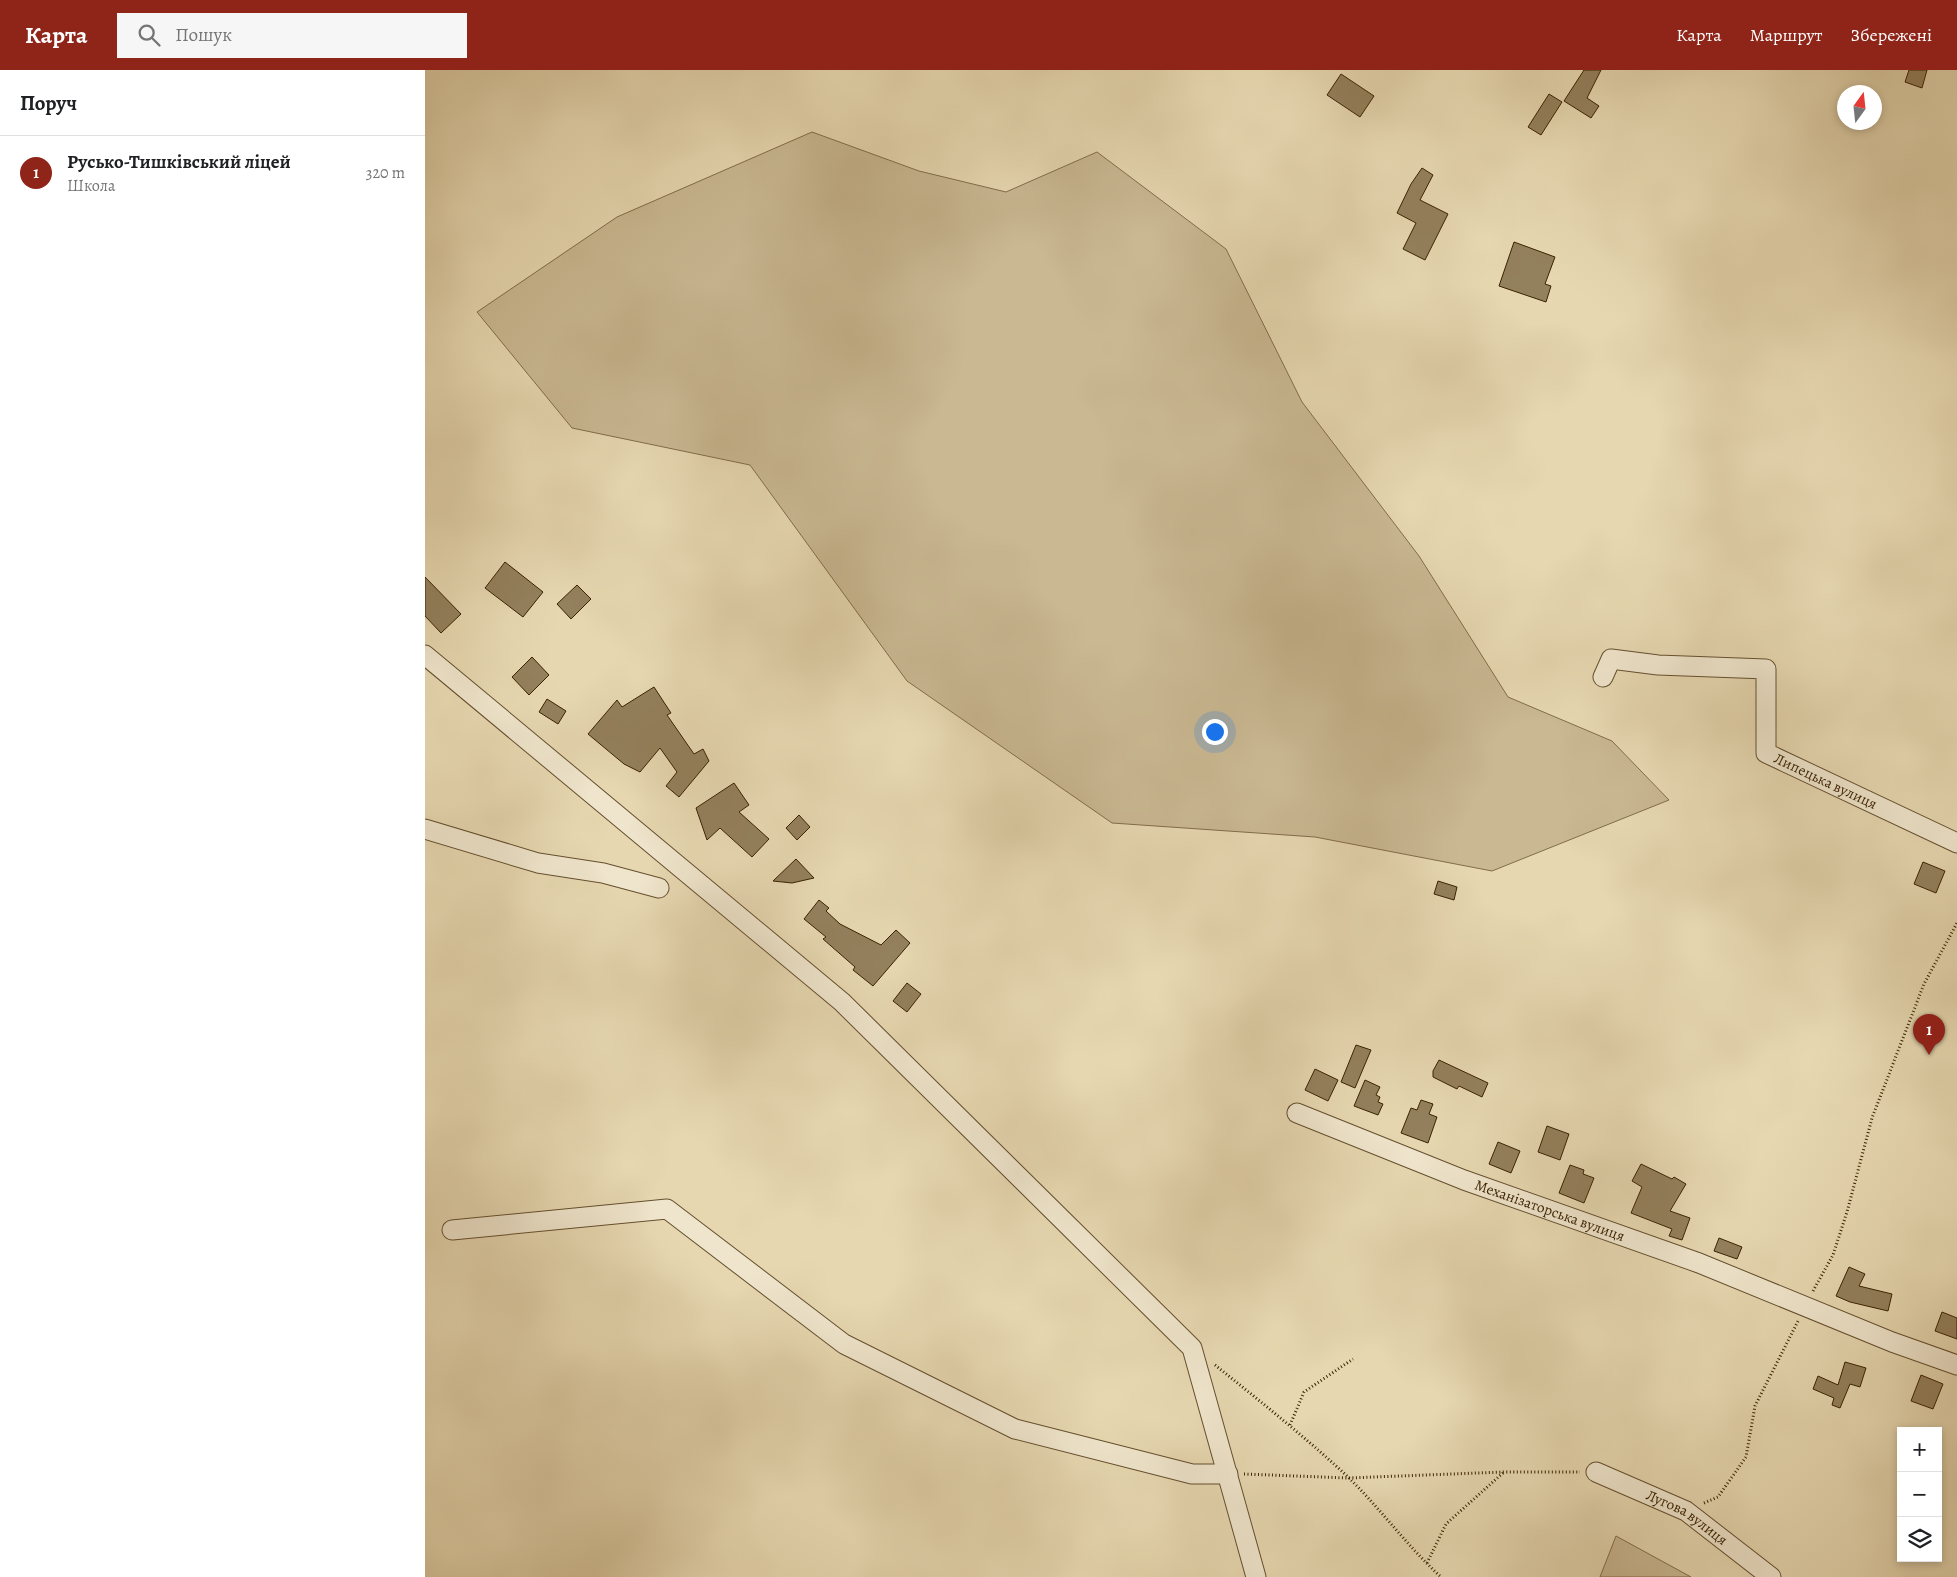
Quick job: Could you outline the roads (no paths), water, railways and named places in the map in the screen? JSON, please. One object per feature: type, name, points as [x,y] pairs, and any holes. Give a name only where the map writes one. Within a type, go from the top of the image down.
[{"type":"street","points":[[425,655],[842,1002],[1193,1348],[1256,1577]]},
{"type":"street","name":"Липецька вулиця","points":[[1603,677],[1611,660],[1658,665],[1766,668],[1766,753],[1957,842]]},
{"type":"street","points":[[425,829],[538,863],[603,873],[659,888]]},
{"type":"street","name":"Механізаторська вулиця","points":[[1297,1113],[1464,1180],[1699,1263],[1892,1342],[1957,1365]]},
{"type":"street","points":[[452,1230],[667,1209],[844,1344],[1015,1429],[1192,1474],[1228,1474]]},
{"type":"street","name":"Лугова вулиця","points":[[1596,1472],[1686,1511],[1771,1577]]},
{"type":"place","name":"Русько-Тишківський ліцей","points":[[1929,1055]]}]
